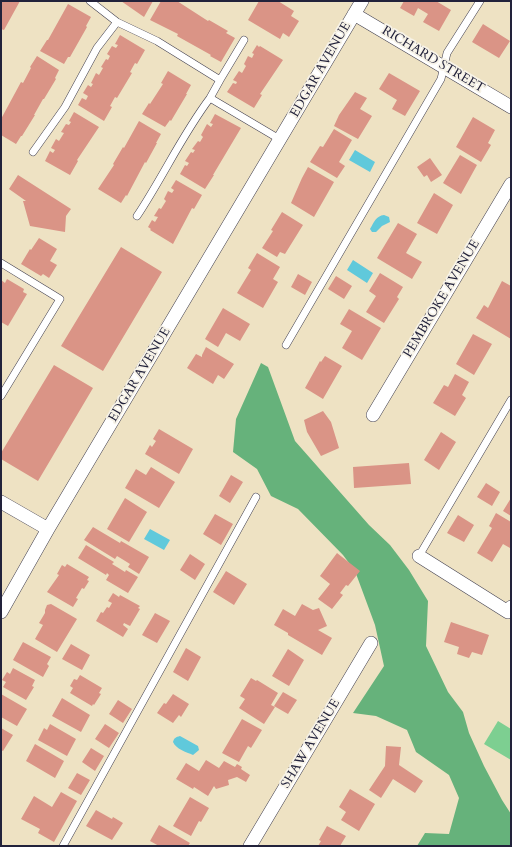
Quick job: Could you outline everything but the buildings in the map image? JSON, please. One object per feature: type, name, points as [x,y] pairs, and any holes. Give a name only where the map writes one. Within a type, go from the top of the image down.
[{"type":"street","name":"EDGAR AVENUE","points":[[1,612],[48,529],[281,140],[362,1]]},
{"type":"street","name":"RICHARD STREET","points":[[354,14],[511,107]]},
{"type":"street","name":"PEMBROKE AVENUE","points":[[373,415],[511,184]]},
{"type":"street","points":[[1,502],[48,529]]},
{"type":"street","points":[[418,556],[508,612],[511,607]]},
{"type":"street","name":"SHAW AVENUE","points":[[250,846],[371,643]]},
{"type":"lane","points":[[90,1],[117,22],[157,41],[220,80]]},
{"type":"lane","points":[[286,345],[441,79],[447,53],[480,1]]},
{"type":"lane","points":[[33,152],[65,107],[96,48],[117,22]]},
{"type":"lane","points":[[137,216],[157,185],[190,126],[210,98],[244,40]]},
{"type":"lane","points":[[210,98],[281,140]]},
{"type":"lane","points":[[1,263],[60,299],[1,396]]},
{"type":"lane","points":[[418,556],[511,400]]},
{"type":"lane","points":[[63,846],[256,497]]},
{"type":"green space","points":[[261,363],[268,367],[295,441],[369,525],[390,545],[409,570],[428,601],[426,646],[448,692],[463,712],[469,733],[484,766],[511,814],[511,846],[417,846],[425,833],[449,834],[459,798],[449,775],[416,752],[407,730],[376,716],[353,713],[384,666],[375,625],[355,571],[343,555],[298,509],[271,496],[257,469],[233,452],[236,419]]},
{"type":"green space","points":[[498,721],[511,729],[511,760],[484,744]]},
{"type":"water","points":[[355,150],[375,162],[370,172],[349,160]]},
{"type":"water","points":[[384,215],[389,217],[390,222],[382,226],[376,232],[372,232],[370,229],[374,222],[377,218]]},
{"type":"water","points":[[353,260],[373,273],[367,283],[347,270]]},
{"type":"water","points":[[150,529],[170,540],[164,550],[144,539]]},
{"type":"water","points":[[180,736],[198,746],[199,750],[193,755],[179,748],[173,742],[175,738]]}]
